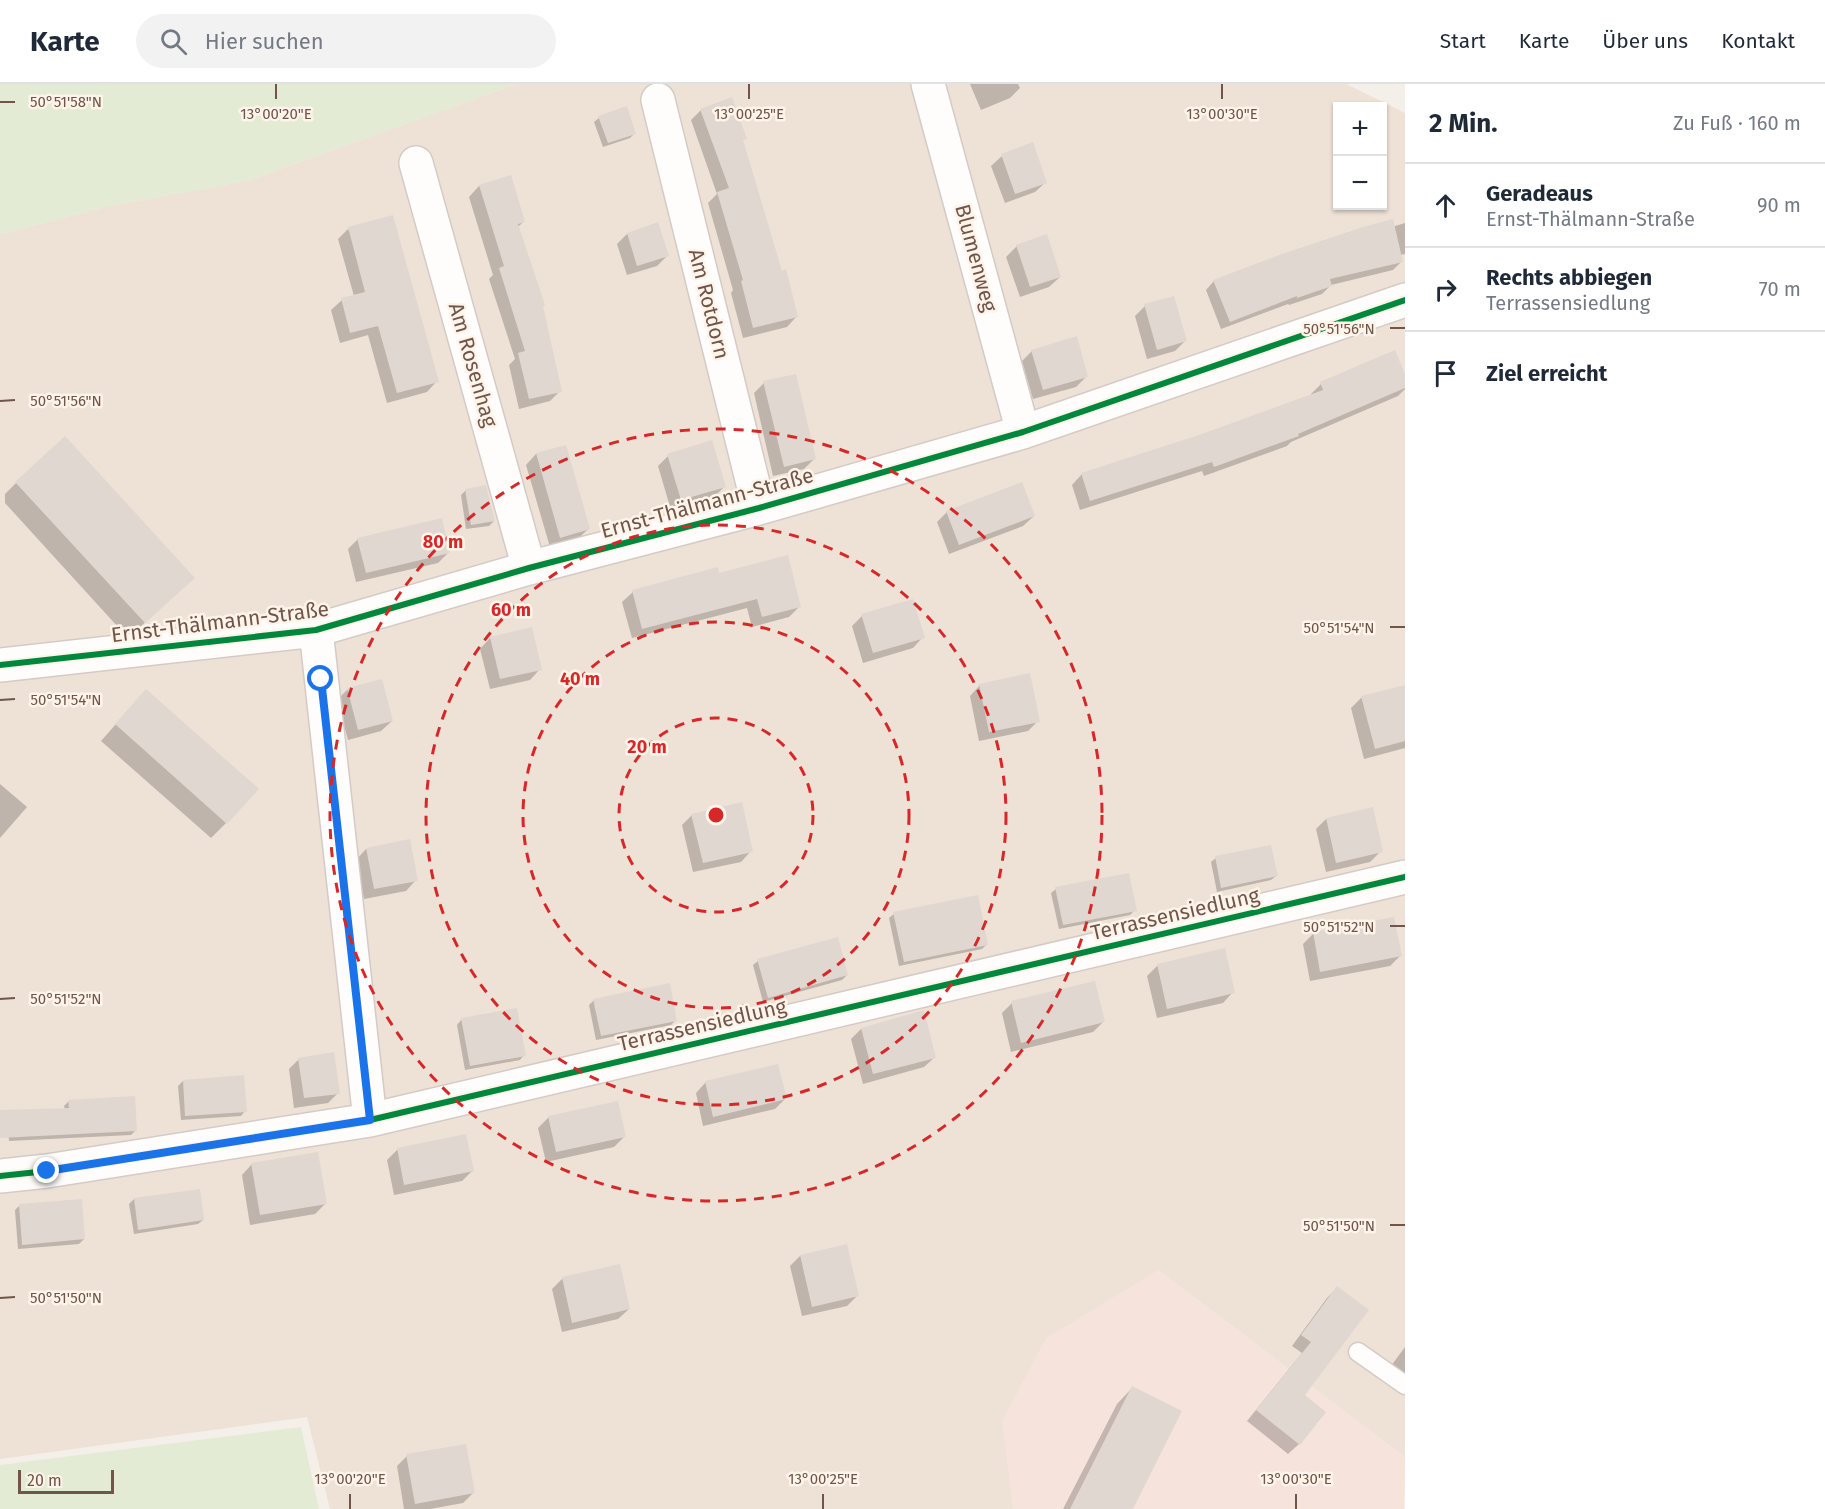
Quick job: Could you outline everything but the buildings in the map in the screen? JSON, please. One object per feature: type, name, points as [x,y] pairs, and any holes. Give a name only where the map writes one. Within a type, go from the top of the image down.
[{"type":"street","name":"Blumenweg","points":[[928,84],[1023,432]]},
{"type":"street","name":"Am Rotdorn","points":[[658,100],[759,508]]},
{"type":"street","name":"Am Rosenhag","points":[[416,163],[529,568]]},
{"type":"street","name":"Ernst-Thälmann-Straße","points":[[0,665],[316,630],[529,568],[759,508],[1023,432],[1405,300]]},
{"type":"street","name":"Ernst-Thälmann-Straße","points":[[316,630],[370,1120]]},
{"type":"street","name":"Terrassensiedlung","points":[[0,1176],[47,1171],[370,1120],[1405,877]]},
{"type":"lane","points":[[1358,1352],[1405,1385]]},
{"type":"shaded area","points":[[516,84],[1346,84],[1383,102],[1333,102],[1333,210],[1387,210],[1387,104],[1405,113],[1405,1457],[1158,1270],[1003,1421],[1013,1509],[330,1509],[307,1417],[0,1459],[0,234],[105,207],[250,180]]},
{"type":"shaded area","points":[[1158,1270],[1405,1457],[1404,1509],[1013,1509],[1002,1421],[1046,1338]]},
{"type":"green space","points":[[0,84],[516,84],[250,180],[105,207],[0,234]]},
{"type":"green space","points":[[301,1427],[319,1509],[0,1509],[0,1465]]},
{"type":"cycle path","points":[[0,665],[316,630],[529,568],[759,508],[1023,432],[1405,300]]},
{"type":"cycle path","points":[[0,1176],[47,1171],[370,1120],[1405,877]]},
{"type":"route","points":[[47,1171],[370,1120],[321,679]]}]
